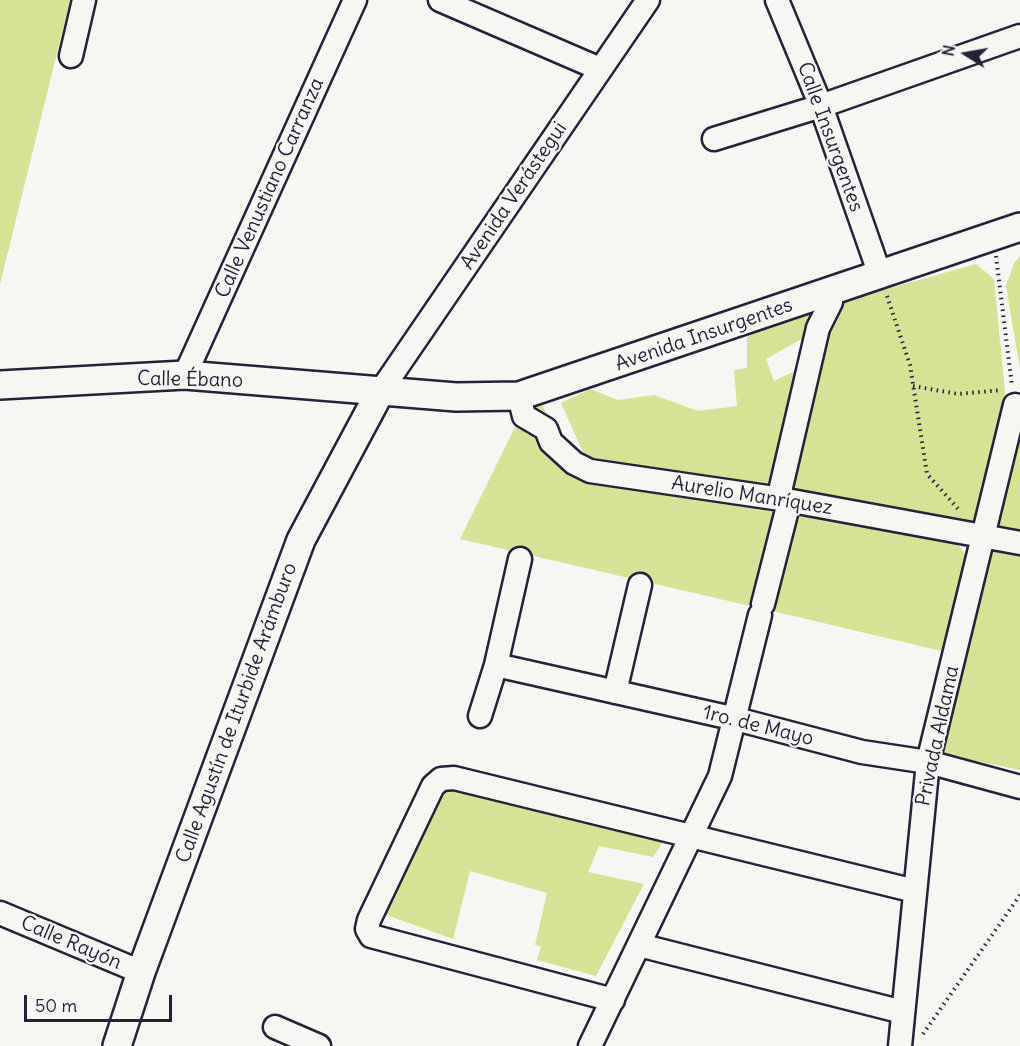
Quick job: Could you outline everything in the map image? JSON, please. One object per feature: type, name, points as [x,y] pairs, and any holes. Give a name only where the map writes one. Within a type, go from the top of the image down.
[{"type":"street","points":[[71,56],[84,0]]},
{"type":"street","name":"Calle Venustiano Carranza","points":[[185,375],[355,0]]},
{"type":"street","points":[[440,0],[600,69]]},
{"type":"street","name":"Avenida Verástegui","points":[[380,392],[648,0]]},
{"type":"street","name":"Calle Insurgentes","points":[[777,0],[821,106],[880,275]]},
{"type":"street","points":[[714,139],[821,106],[1020,36]]},
{"type":"street","name":"Avenida Insurgentes","points":[[380,392],[456,397],[519,396],[1020,227]]},
{"type":"street","points":[[590,1046],[720,776],[788,506],[781,499],[781,487],[818,328],[831,302],[830,292]]},
{"type":"street","name":"Calle Ébano","points":[[0,385],[185,375],[380,392]]},
{"type":"street","name":"Calle Agustín de Iturbide Arámburo","points":[[117,1046],[141,972],[301,540],[380,392]]},
{"type":"street","name":"Privada Aldama","points":[[900,1046],[928,762],[1016,394]]},
{"type":"street","name":"Aurelio Manríquez","points":[[519,396],[524,416],[546,429],[551,442],[574,463],[590,471],[781,499],[1020,543]]},
{"type":"street","points":[[480,716],[496,665],[520,559]]},
{"type":"street","points":[[615,692],[640,585]]},
{"type":"street","name":"1ro. de Mayo","points":[[496,665],[736,719],[862,752],[928,762],[1020,787]]},
{"type":"street","points":[[613,1000],[371,936],[368,928],[369,920],[433,786],[441,779],[454,777],[692,834],[915,891]]},
{"type":"street","name":"Calle Rayón","points":[[0,913],[141,972]]},
{"type":"street","points":[[639,945],[903,1012]]},
{"type":"street","points":[[275,1027],[319,1046]]},
{"type":"path","points":[[913,386],[958,394],[1016,394],[994,236]]},
{"type":"path","points":[[880,275],[910,365],[927,474],[982,536]]},
{"type":"path","points":[[921,1036],[1020,894]]},
{"type":"green space","points":[[0,0],[70,0],[0,284]]},
{"type":"green space","points":[[1020,256],[1020,369],[1006,286],[1014,263]]},
{"type":"green space","points":[[976,264],[994,279],[1006,402],[974,528],[793,498],[786,483],[837,303]]},
{"type":"green space","points":[[822,306],[807,336],[766,359],[774,381],[799,369],[766,490],[588,463],[561,403],[590,389],[618,400],[654,395],[698,411],[737,406],[734,370],[747,368],[747,336]]},
{"type":"green space","points":[[543,406],[571,473],[785,508],[759,608],[460,539],[525,407]]},
{"type":"green space","points":[[1020,423],[1020,770],[942,754],[941,745]]},
{"type":"green space","points":[[792,509],[954,539],[967,557],[946,652],[768,610]]},
{"type":"green space","points":[[448,789],[663,842],[653,857],[599,846],[588,872],[644,884],[596,976],[537,960],[541,947],[535,945],[547,893],[470,871],[453,939],[378,912],[429,803]]}]
